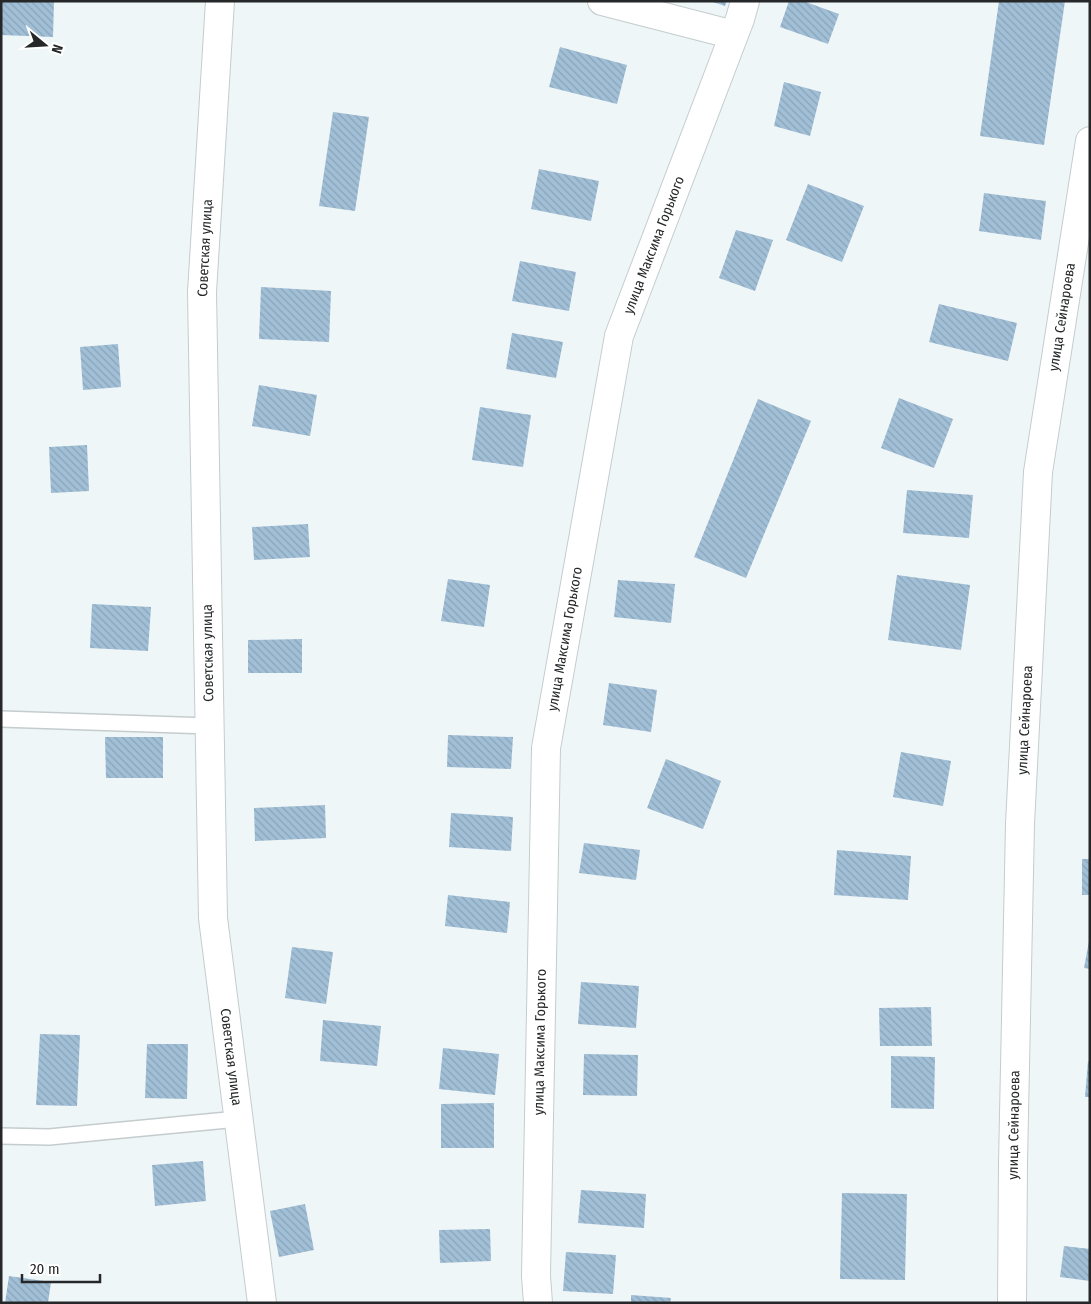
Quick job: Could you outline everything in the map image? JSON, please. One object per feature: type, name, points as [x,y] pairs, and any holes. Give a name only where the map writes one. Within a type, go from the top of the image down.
[{"type":"street","name":"Советская улица","points":[[220,1],[202,292],[213,918],[262,1303]]},
{"type":"street","points":[[602,1],[734,36]]},
{"type":"street","name":"улица Максима Горького","points":[[538,1303],[536,1276],[546,748],[619,336],[734,36],[745,1]]},
{"type":"street","name":"улица Сейнароева","points":[[1012,1303],[1012,1163],[1020,824],[1038,472],[1090,141]]},
{"type":"lane","points":[[1,719],[209,726]]},
{"type":"lane","points":[[1,1136],[49,1137],[238,1119]]},
{"type":"building","points":[[1,1],[54,1],[53,37],[1,35]]},
{"type":"building","points":[[710,1],[727,1],[725,6]]},
{"type":"building","points":[[789,1],[803,1],[839,14],[828,44],[780,27]]},
{"type":"building","points":[[999,1],[1065,1],[1044,145],[980,136]]},
{"type":"building","points":[[560,47],[627,65],[617,104],[549,87]]},
{"type":"building","points":[[784,82],[821,92],[810,136],[774,126]]},
{"type":"building","points":[[333,112],[369,117],[355,211],[319,206]]},
{"type":"building","points":[[539,169],[599,181],[591,221],[531,209]]},
{"type":"building","points":[[808,184],[864,206],[842,262],[786,240]]},
{"type":"building","points":[[984,193],[1046,201],[1041,240],[979,231]]},
{"type":"building","points":[[736,230],[773,240],[755,291],[719,278]]},
{"type":"building","points":[[520,261],[576,272],[569,311],[512,301]]},
{"type":"building","points":[[261,287],[331,291],[329,342],[259,339]]},
{"type":"building","points":[[939,304],[1017,323],[1008,361],[929,342]]},
{"type":"building","points":[[512,333],[563,342],[556,378],[506,369]]},
{"type":"building","points":[[118,344],[121,387],[83,390],[80,347]]},
{"type":"building","points":[[259,385],[317,395],[310,436],[252,426]]},
{"type":"building","points":[[899,398],[953,419],[934,468],[881,448]]},
{"type":"building","points":[[758,399],[811,421],[746,578],[694,557]]},
{"type":"building","points":[[480,407],[531,415],[523,467],[472,460]]},
{"type":"building","points":[[87,445],[89,491],[51,493],[49,447]]},
{"type":"building","points":[[907,490],[973,495],[969,538],[903,533]]},
{"type":"building","points":[[308,524],[310,557],[254,560],[252,527]]},
{"type":"building","points":[[897,575],[970,585],[961,650],[888,640]]},
{"type":"building","points":[[448,579],[490,585],[484,627],[441,621]]},
{"type":"building","points":[[618,580],[675,584],[671,623],[614,617]]},
{"type":"building","points":[[92,604],[151,607],[148,651],[90,648]]},
{"type":"building","points":[[302,639],[302,673],[248,673],[248,640]]},
{"type":"building","points":[[609,683],[657,690],[651,732],[603,725]]},
{"type":"building","points":[[448,735],[513,737],[511,769],[447,767]]},
{"type":"building","points":[[105,737],[163,737],[163,778],[106,778]]},
{"type":"building","points":[[901,752],[951,761],[943,806],[893,797]]},
{"type":"building","points":[[666,759],[721,781],[703,829],[647,808]]},
{"type":"building","points":[[325,805],[326,838],[255,841],[254,808]]},
{"type":"building","points":[[451,813],[513,817],[511,851],[449,847]]},
{"type":"building","points":[[584,843],[640,850],[636,880],[579,873]]},
{"type":"building","points":[[837,850],[911,856],[908,900],[834,895]]},
{"type":"building","points":[[1082,859],[1090,859],[1090,895],[1082,895]]},
{"type":"building","points":[[448,895],[510,902],[507,933],[445,926]]},
{"type":"building","points":[[1090,941],[1090,969],[1084,968]]},
{"type":"building","points":[[292,947],[333,952],[326,1004],[285,998]]},
{"type":"building","points":[[581,982],[639,986],[636,1028],[578,1024]]},
{"type":"building","points":[[931,1007],[932,1046],[880,1046],[879,1008]]},
{"type":"building","points":[[323,1020],[381,1026],[377,1066],[320,1061]]},
{"type":"building","points":[[40,1034],[80,1035],[77,1106],[36,1105]]},
{"type":"building","points":[[147,1044],[188,1044],[187,1099],[145,1098]]},
{"type":"building","points":[[443,1048],[499,1054],[495,1095],[439,1089]]},
{"type":"building","points":[[584,1054],[638,1055],[637,1096],[583,1095]]},
{"type":"building","points":[[891,1056],[935,1057],[934,1109],[891,1108]]},
{"type":"building","points":[[1088,1061],[1090,1062],[1090,1097],[1085,1097]]},
{"type":"building","points":[[494,1103],[494,1148],[441,1148],[441,1104]]},
{"type":"building","points":[[203,1161],[206,1201],[155,1206],[152,1165]]},
{"type":"building","points":[[581,1190],[646,1194],[644,1228],[578,1223]]},
{"type":"building","points":[[842,1193],[907,1194],[905,1280],[840,1279]]},
{"type":"building","points":[[305,1204],[314,1250],[279,1257],[270,1211]]},
{"type":"building","points":[[490,1229],[491,1261],[440,1263],[439,1230]]},
{"type":"building","points":[[1064,1246],[1090,1249],[1090,1281],[1060,1277]]},
{"type":"building","points":[[566,1252],[616,1255],[613,1294],[563,1291]]},
{"type":"building","points":[[9,1276],[51,1282],[48,1303],[5,1303]]},
{"type":"building","points":[[631,1295],[671,1298],[670,1303],[631,1303]]}]
